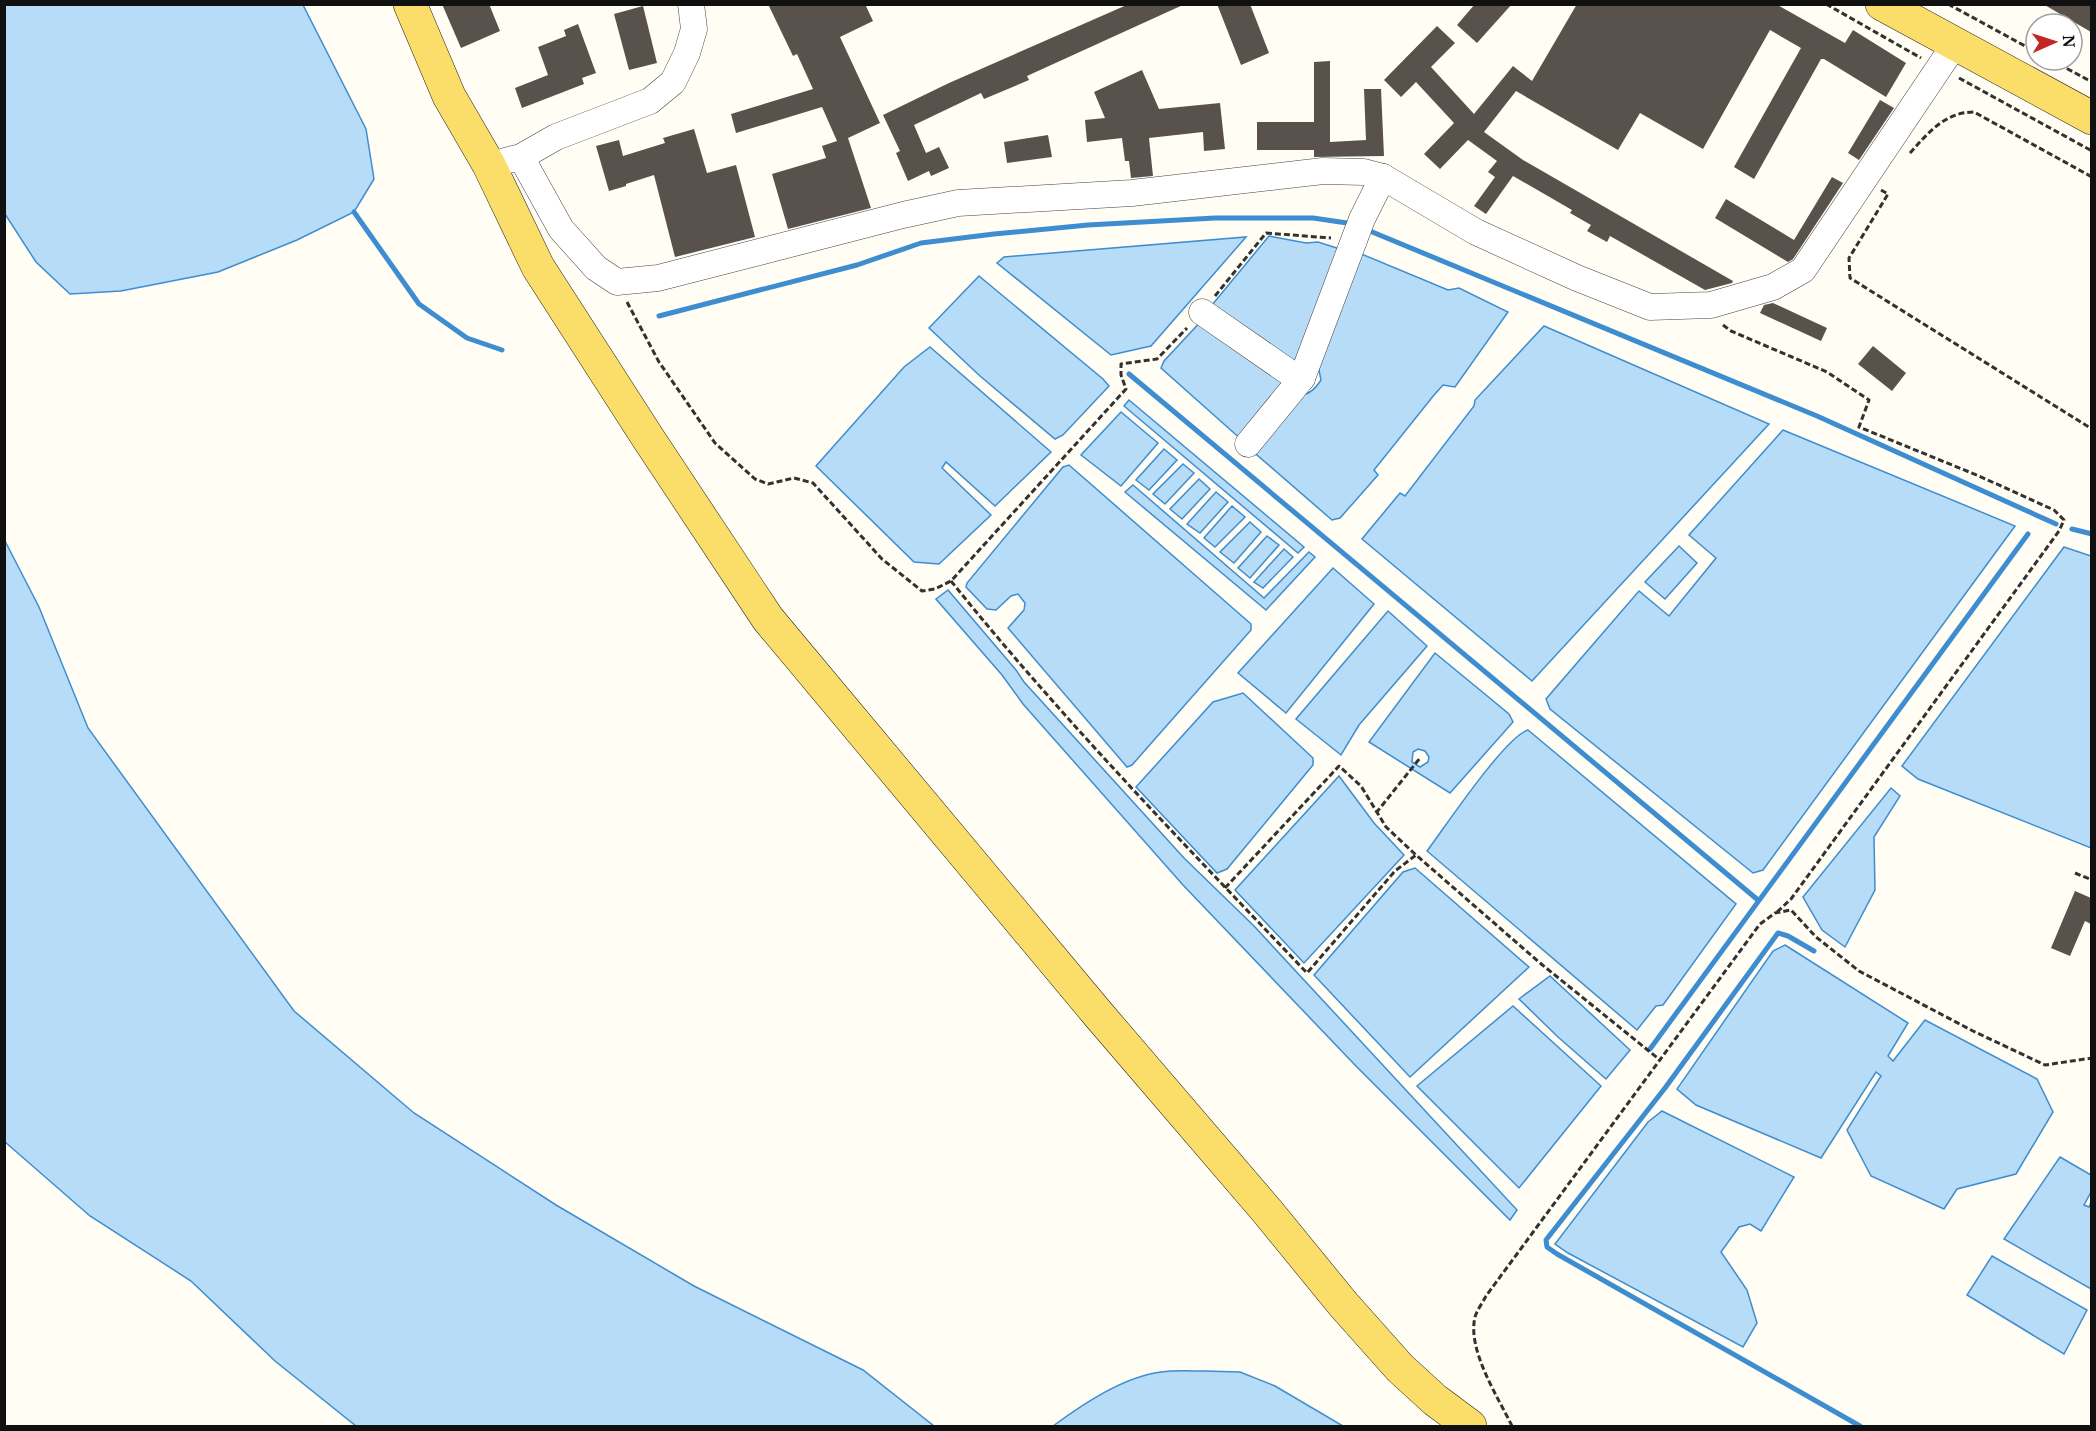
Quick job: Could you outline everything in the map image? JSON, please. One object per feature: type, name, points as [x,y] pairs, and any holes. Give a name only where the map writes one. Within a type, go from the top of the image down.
[{"type":"main road","points":[[410,4],[449,96],[489,165],[538,267],[768,619],[1343,1304],[1400,1368],[1434,1400],[1470,1426]]},
{"type":"main road","points":[[1882,4],[2091,118]]},
{"type":"street","points":[[489,165],[521,157],[556,137],[650,101],[673,82],[687,53],[694,29],[691,4]]},
{"type":"street","points":[[521,157],[561,229],[596,268],[617,282],[658,278],[958,203],[1132,193],[1323,171],[1364,172],[1383,177],[1476,232],[1577,278],[1650,307],[1711,305],[1773,287],[1803,270],[1955,44]]},
{"type":"street","points":[[1248,444],[1302,378],[1357,233],[1383,177]]},
{"type":"street","points":[[1202,312],[1290,373],[1302,378]]},
{"type":"path","points":[[1948,4],[2024,45]]},
{"type":"path","points":[[2073,72],[2091,82]]},
{"type":"path","points":[[1906,158],[1945,119],[1960,112],[1974,112],[2091,177]]},
{"type":"path","points":[[1865,179],[1888,194],[1849,258],[1850,278],[2091,429]]},
{"type":"path","points":[[617,282],[659,362],[715,442],[755,479],[768,484],[794,478],[813,483],[882,559],[922,591],[935,590],[951,581],[1126,389],[1120,375],[1121,364],[1157,359],[1202,312],[1266,233],[1330,238],[1357,233]]},
{"type":"path","points":[[1512,1426],[1474,1343],[1475,1316],[1486,1296],[1760,924],[1791,899],[2059,531],[2064,520],[2054,510],[1859,427],[1869,400],[1827,372],[1731,331],[1714,318],[1711,305]]},
{"type":"path","points":[[951,581],[999,640],[1127,784],[1306,973],[1395,871],[1416,855]]},
{"type":"path","points":[[1376,813],[1420,758]]},
{"type":"path","points":[[1225,888],[1339,766],[1361,786],[1386,827],[1416,855],[1539,963],[1660,1060]]},
{"type":"path","points":[[2075,873],[2091,880]]},
{"type":"path","points":[[1775,913],[1791,910],[1816,938],[1859,971],[1973,1031],[2045,1065],[2091,1059]]},
{"type":"water","points":[[4,5],[303,5],[366,129],[374,179],[354,212],[297,240],[218,272],[121,291],[70,294],[36,262],[5,214]]},
{"type":"water","points":[[1269,236],[1306,243],[1318,242],[1343,250],[1294,363],[1207,311]]},
{"type":"water","points":[[1246,237],[1151,346],[1111,355],[997,263],[1004,257]]},
{"type":"water","points":[[1359,253],[1448,290],[1459,288],[1508,312],[1455,387],[1443,385],[1374,470],[1378,475],[1340,518],[1332,520],[1250,449],[1295,396],[1310,392],[1321,380],[1314,362]]},
{"type":"water","points":[[979,276],[1109,386],[1063,435],[1055,439],[980,376],[929,328]]},
{"type":"water","points":[[1204,318],[1285,376],[1285,389],[1243,441],[1161,368],[1164,361]]},
{"type":"water","points":[[1544,326],[1769,424],[1532,681],[1362,539],[1400,493],[1405,496],[1474,406],[1475,400]]},
{"type":"water","points":[[930,347],[1051,452],[995,506],[946,462],[942,468],[991,515],[939,564],[914,562],[816,466],[904,367]]},
{"type":"water","points":[[1129,400],[1304,547],[1298,553],[1124,406]]},
{"type":"water","points":[[1121,412],[1158,443],[1121,486],[1081,455]]},
{"type":"water","points":[[1783,430],[2015,526],[1763,870],[1753,873],[1550,709],[1546,699],[1639,591],[1669,616],[1716,558],[1689,535]]},
{"type":"water","points":[[1164,449],[1177,460],[1149,490],[1136,480]]},
{"type":"water","points":[[1183,464],[1194,473],[1165,504],[1153,494]]},
{"type":"water","points":[[1069,465],[1251,624],[1251,630],[1132,765],[1127,767],[1008,628],[1024,610],[1025,603],[1018,594],[1011,596],[996,610],[987,609],[966,587],[1063,467]]},
{"type":"water","points":[[1199,479],[1210,489],[1182,519],[1170,509]]},
{"type":"water","points":[[1133,485],[1264,598],[1309,552],[1315,557],[1266,610],[1125,492]]},
{"type":"water","points":[[1216,492],[1228,502],[1200,533],[1187,524]]},
{"type":"water","points":[[1232,506],[1245,517],[1215,547],[1204,538]]},
{"type":"water","points":[[1250,522],[1261,532],[1234,563],[1220,552]]},
{"type":"water","points":[[1267,536],[1279,545],[1250,578],[1238,568]]},
{"type":"water","points":[[5,541],[39,607],[88,728],[294,1011],[414,1113],[556,1205],[694,1286],[863,1370],[934,1426],[356,1426],[275,1361],[191,1281],[90,1216],[5,1142]]},
{"type":"water","points":[[1679,546],[1697,563],[1665,599],[1645,582]]},
{"type":"water","points":[[2064,547],[2091,556],[2091,848],[1918,779],[1902,766]]},
{"type":"water","points":[[1284,549],[1293,557],[1263,588],[1254,582]]},
{"type":"water","points":[[1333,568],[1374,604],[1286,713],[1238,673]]},
{"type":"water","points":[[948,590],[1024,682],[1184,858],[1254,926],[1517,1210],[1510,1220],[1354,1064],[1183,885],[1023,704],[1002,675],[936,599]]},
{"type":"water","points":[[1388,611],[1427,646],[1359,725],[1341,755],[1296,719]]},
{"type":"water","points":[[1435,653],[1509,714],[1513,722],[1450,793],[1369,742]],"holes":[[[1418,749],[1425,751],[1429,757],[1428,762],[1420,767],[1412,762],[1413,752]]]},
{"type":"water","points":[[1243,693],[1313,758],[1313,765],[1227,869],[1217,873],[1136,787],[1213,702]]},
{"type":"water","points":[[1528,730],[1736,904],[1663,1005],[1656,1006],[1637,1030],[1427,851],[1505,748]]},
{"type":"water","points":[[1339,776],[1374,823],[1404,855],[1304,963],[1235,890]]},
{"type":"water","points":[[1891,788],[1900,796],[1874,837],[1875,890],[1845,947],[1822,930],[1803,897]]},
{"type":"water","points":[[1415,868],[1529,967],[1410,1077],[1314,975],[1403,872]]},
{"type":"water","points":[[1785,945],[1908,1023],[1888,1056],[1893,1061],[1925,1020],[2037,1079],[2053,1112],[2016,1174],[1957,1189],[1944,1209],[1871,1176],[1847,1130],[1881,1076],[1876,1072],[1821,1158],[1696,1105],[1677,1089],[1773,951]]},
{"type":"water","points":[[1550,976],[1630,1050],[1606,1079],[1519,999]]},
{"type":"water","points":[[1513,1006],[1601,1086],[1519,1188],[1417,1086]]},
{"type":"water","points":[[1662,1111],[1794,1177],[1761,1231],[1750,1224],[1739,1227],[1721,1252],[1747,1290],[1757,1323],[1743,1347],[1555,1244],[1648,1122]]},
{"type":"water","points":[[2060,1157],[2091,1175],[2091,1192],[2084,1205],[2089,1207],[2091,1202],[2091,1289],[2004,1239]]},
{"type":"water","points":[[1992,1256],[2087,1310],[2064,1354],[1967,1295]]},
{"type":"water","points":[[1161,1372],[1240,1372],[1275,1386],[1343,1426],[1053,1426],[1090,1401],[1132,1379]]},
{"type":"building","points":[[442,4],[489,4],[500,31],[461,48]]},
{"type":"building","points":[[768,4],[865,4],[873,21],[840,37],[880,123],[848,138],[871,208],[788,229],[772,174],[826,158],[822,146],[837,141],[822,107],[736,133],[731,114],[813,89],[797,54],[793,56]]},
{"type":"building","points":[[1129,4],[1185,4],[1027,76],[1029,80],[984,99],[981,93],[914,125],[926,153],[939,147],[949,168],[931,176],[929,171],[908,181],[896,153],[900,151],[883,115],[949,83]]},
{"type":"building","points":[[1217,4],[1250,4],[1269,53],[1241,65]]},
{"type":"building","points":[[1475,4],[1512,4],[1477,43],[1457,25]]},
{"type":"building","points":[[1577,4],[1776,4],[1845,43],[1853,30],[1906,63],[1886,97],[1821,59],[1754,179],[1734,167],[1801,48],[1770,30],[1703,149],[1640,113],[1618,150],[1516,91],[1484,132],[1523,160],[1733,281],[1705,290],[1610,236],[1607,242],[1587,231],[1591,225],[1570,213],[1572,210],[1513,176],[1486,214],[1474,206],[1495,177],[1488,172],[1497,161],[1468,140],[1440,169],[1424,154],[1454,123],[1416,82],[1401,97],[1384,80],[1437,26],[1455,43],[1431,67],[1474,114],[1513,66],[1532,81]]},
{"type":"building","points":[[2043,4],[2091,4],[2091,32],[2084,28],[2084,12],[2057,12]]},
{"type":"building","points":[[643,6],[657,63],[629,70],[614,14]]},
{"type":"building","points":[[578,24],[596,73],[582,78],[584,84],[522,108],[515,88],[548,75],[538,47],[566,36],[564,30]]},
{"type":"building","points":[[1330,61],[1330,142],[1366,140],[1364,89],[1381,89],[1384,156],[1314,157],[1314,150],[1257,150],[1257,122],[1314,122],[1314,62]]},
{"type":"building","points":[[1142,70],[1159,109],[1220,103],[1225,149],[1204,151],[1203,132],[1149,138],[1153,176],[1131,178],[1129,161],[1125,161],[1122,138],[1087,142],[1085,120],[1105,118],[1094,92]]},
{"type":"building","points":[[1880,100],[1894,108],[1859,160],[1848,153]]},
{"type":"building","points":[[694,129],[707,173],[736,165],[755,237],[675,257],[654,175],[609,191],[596,146],[619,140],[623,156],[665,143],[663,138]]},
{"type":"building","points":[[1048,135],[1052,157],[1007,163],[1004,142]]},
{"type":"building","points":[[1832,177],[1843,183],[1793,259],[1788,262],[1715,218],[1726,199],[1794,240]]},
{"type":"building","points":[[1773,303],[1827,328],[1821,341],[1760,313],[1764,305]]},
{"type":"building","points":[[1873,346],[1906,373],[1892,391],[1858,364]]},
{"type":"building","points":[[2075,891],[2091,898],[2091,924],[2085,921],[2070,956],[2051,948]]},
{"type":"waterway","points":[[354,212],[419,304],[467,338],[502,350]]},
{"type":"waterway","points":[[659,316],[857,265],[921,243],[1088,225],[1215,218],[1313,218],[1354,224]]},
{"type":"waterway","points":[[1365,229],[1817,416],[2056,524]]},
{"type":"waterway","points":[[1129,374],[1758,900]]},
{"type":"waterway","points":[[2072,529],[2092,534]]},
{"type":"waterway","points":[[1650,1049],[2028,534]]},
{"type":"waterway","points":[[1814,951],[1778,933],[1665,1088],[1546,1240],[1547,1247],[1557,1254],[1860,1426]]}]
